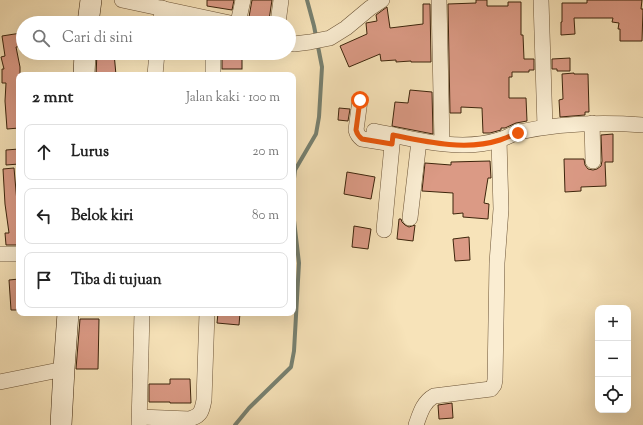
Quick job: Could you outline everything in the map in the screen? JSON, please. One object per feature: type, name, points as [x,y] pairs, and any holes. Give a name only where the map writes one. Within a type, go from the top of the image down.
[{"type":"street","points":[[89,16],[91,0]]},
{"type":"street","points":[[122,0],[161,16]]},
{"type":"street","points":[[240,16],[243,0]]},
{"type":"street","points":[[279,16],[281,0]]},
{"type":"street","points":[[439,0],[442,143]]},
{"type":"street","points":[[541,0],[545,127]]},
{"type":"street","points":[[296,44],[330,38],[346,28],[373,3]]},
{"type":"street","points":[[84,72],[85,60]]},
{"type":"street","points":[[155,72],[156,60]]},
{"type":"street","points":[[213,60],[214,72]]},
{"type":"street","points":[[360,100],[356,130],[357,134],[362,139],[392,139],[464,145],[499,140],[518,133],[545,127],[592,123],[643,125]]},
{"type":"street","points":[[592,123],[593,161]]},
{"type":"street","points":[[374,132],[392,139]]},
{"type":"street","points":[[384,230],[392,139]]},
{"type":"street","points":[[416,425],[421,410],[434,396],[490,390],[494,386],[496,263],[501,209],[499,140]]},
{"type":"street","points":[[410,218],[419,141]]},
{"type":"street","points":[[0,254],[16,254]]},
{"type":"street","points":[[142,316],[139,421],[189,418],[200,414],[204,400],[207,316]]},
{"type":"street","points":[[61,425],[68,317]]},
{"type":"street","points":[[0,382],[64,369]]},
{"type":"building","points":[[207,0],[234,0],[232,10],[207,6]]},
{"type":"building","points":[[252,0],[272,0],[270,16],[249,16]]},
{"type":"building","points":[[476,0],[487,0],[487,6],[508,6],[508,2],[521,2],[521,35],[523,35],[524,59],[534,59],[534,70],[529,70],[529,72],[512,72],[512,77],[509,77],[509,98],[526,98],[527,121],[516,123],[490,133],[483,133],[482,108],[461,107],[461,113],[450,113],[448,4],[476,3]]},
{"type":"building","points":[[587,0],[642,0],[642,41],[620,41],[620,29],[618,29],[619,23],[612,22],[613,18],[574,18],[575,34],[561,35],[562,3],[587,3]]},
{"type":"building","points":[[423,4],[430,4],[431,62],[396,62],[396,60],[381,61],[380,54],[349,67],[340,46],[367,34],[366,23],[377,21],[376,15],[387,7],[390,28],[423,24]]},
{"type":"building","points":[[16,34],[16,60],[19,60],[20,72],[16,72],[16,128],[7,129],[5,101],[6,83],[2,83],[2,69],[4,69],[1,57],[5,56],[2,36]]},
{"type":"building","points":[[570,58],[570,71],[557,71],[557,69],[552,69],[552,59]]},
{"type":"building","points":[[97,60],[115,60],[116,72],[96,72]]},
{"type":"building","points":[[222,60],[242,60],[242,69],[222,69]]},
{"type":"building","points":[[562,74],[588,74],[589,112],[585,112],[585,115],[560,117],[559,100],[563,99]]},
{"type":"building","points":[[410,90],[432,92],[433,134],[392,126],[395,102],[408,103]]},
{"type":"building","points":[[339,108],[350,109],[348,121],[338,120]]},
{"type":"building","points":[[613,134],[613,162],[605,162],[606,186],[581,187],[581,191],[565,192],[564,159],[584,159],[585,165],[588,169],[597,169],[601,166],[602,161],[601,135]]},
{"type":"building","points":[[16,149],[16,164],[6,165],[6,150]]},
{"type":"building","points":[[490,161],[491,178],[488,178],[484,203],[489,204],[488,219],[463,217],[463,213],[453,214],[453,193],[422,191],[425,163],[451,165],[451,162]]},
{"type":"building","points":[[14,168],[16,191],[16,245],[6,245],[5,233],[9,233],[5,204],[3,169]]},
{"type":"building","points":[[347,172],[375,177],[371,199],[344,194]]},
{"type":"building","points":[[399,219],[401,219],[405,225],[409,227],[415,225],[413,241],[397,239]]},
{"type":"building","points":[[354,226],[371,229],[368,249],[352,247]]},
{"type":"building","points":[[469,237],[470,260],[455,261],[453,239]]},
{"type":"building","points":[[16,279],[16,310],[11,310],[9,280]]},
{"type":"building","points":[[218,316],[240,316],[239,325],[217,323]]},
{"type":"building","points":[[80,319],[99,319],[98,369],[76,369]]},
{"type":"building","points":[[170,379],[190,379],[191,403],[149,402],[149,384],[170,384]]},
{"type":"building","points":[[452,403],[453,418],[439,419],[438,405]]},
{"type":"waterway","points":[[296,168],[316,134],[319,117],[322,67],[307,0]]},
{"type":"waterway","points":[[296,238],[299,263],[296,316]]},
{"type":"waterway","points":[[235,425],[249,408],[291,367],[294,351],[296,316]]},
{"type":"route","points":[[360,100],[356,130],[357,134],[362,139],[392,144],[393,135],[419,141],[464,145],[499,140],[518,133]]}]
